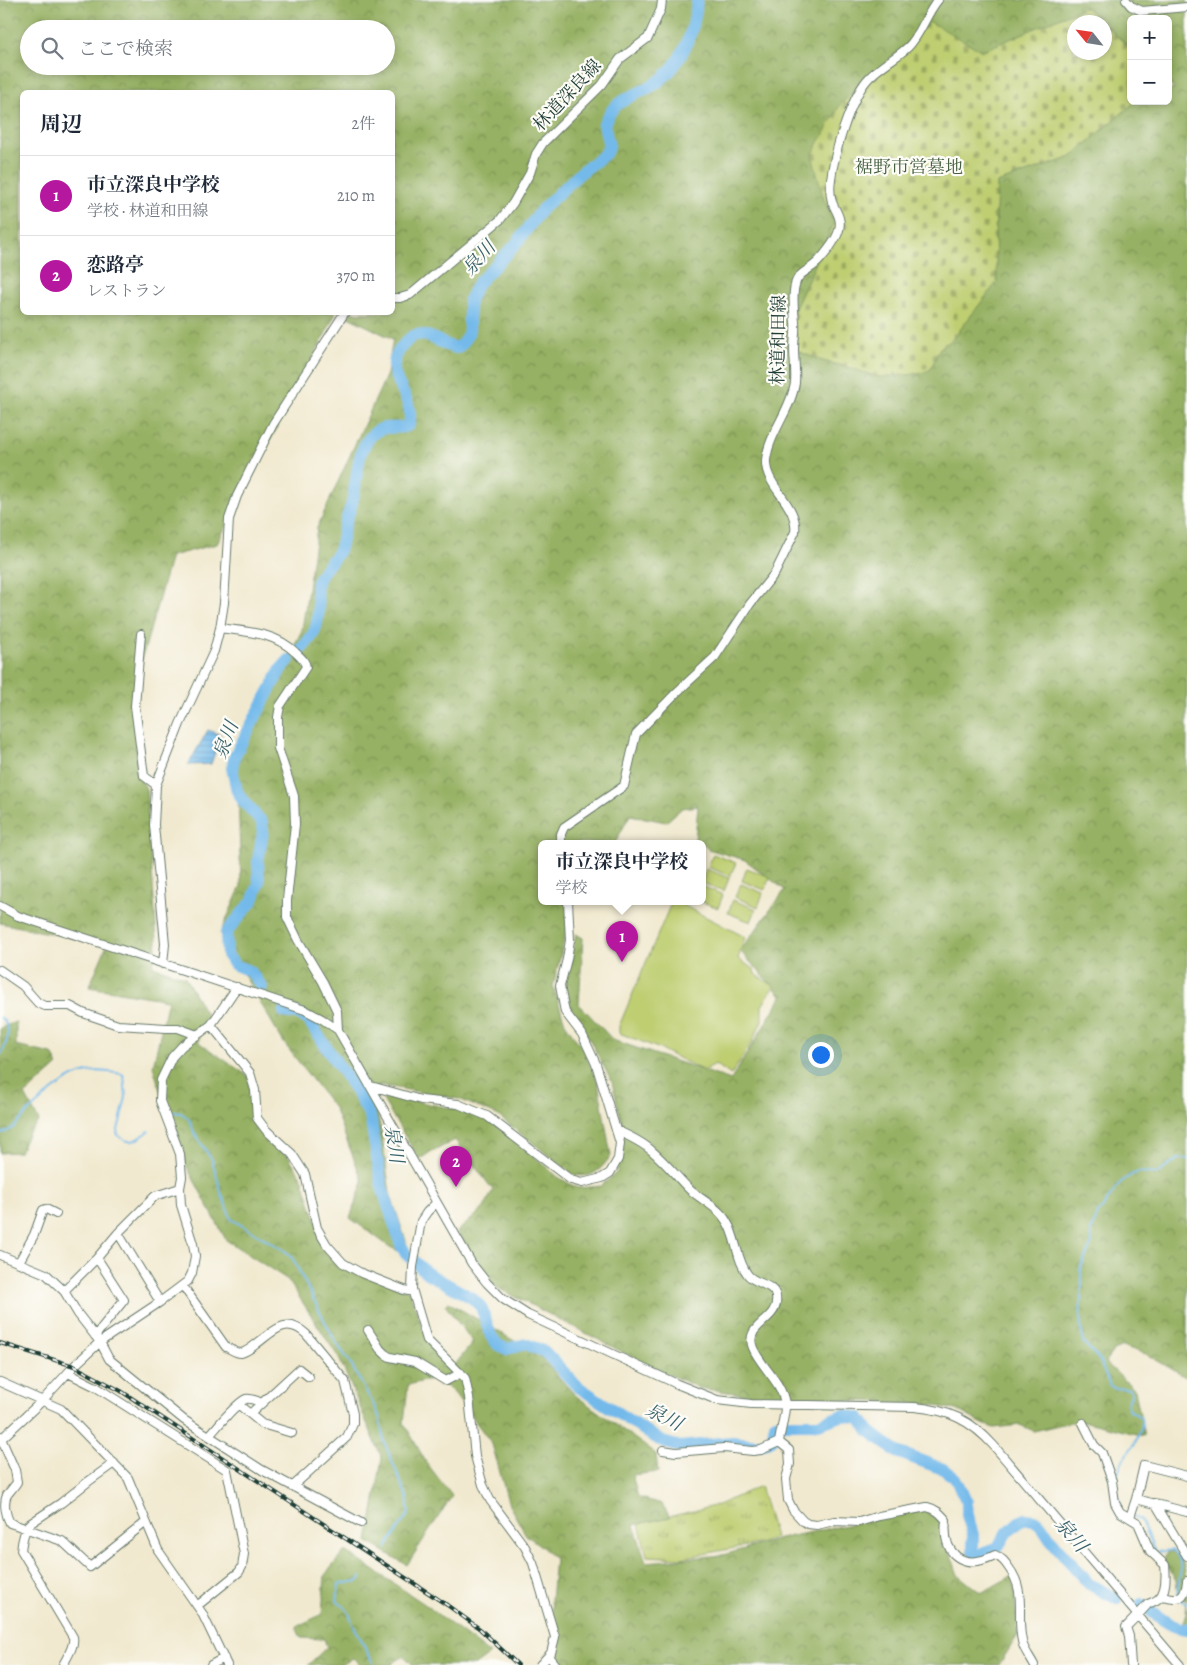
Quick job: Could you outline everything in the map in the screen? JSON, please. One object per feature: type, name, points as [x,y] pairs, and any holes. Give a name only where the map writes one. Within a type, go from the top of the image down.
[{"type":"street","name":"林道深良線","points":[[395,298],[410,295],[500,220],[513,203],[530,173],[536,154],[543,143],[602,85],[620,59],[648,38],[661,9],[662,0]]},
{"type":"street","name":"林道和田線","points":[[561,840],[564,827],[624,786],[636,734],[670,698],[715,657],[750,604],[775,573],[795,532],[796,525],[792,512],[772,480],[766,462],[774,436],[792,396],[794,384],[796,371],[794,350],[796,324],[794,310],[795,284],[799,275],[813,266],[824,255],[838,232],[841,220],[830,196],[831,179],[843,129],[861,88],[874,74],[909,47],[930,9],[938,0]]},
{"type":"street","points":[[1126,0],[1130,6],[1142,11],[1187,6]]},
{"type":"street","points":[[163,964],[165,944],[154,825],[156,785],[180,724],[214,651],[224,603],[229,519],[273,424],[343,315]]},
{"type":"street","points":[[220,628],[265,634],[282,640],[305,662],[306,667],[280,706],[278,717],[278,748],[294,796],[295,824],[287,917],[337,1011],[338,1030]]},
{"type":"street","points":[[141,634],[135,706],[144,776],[156,785]]},
{"type":"street","points":[[371,1086],[421,1100],[458,1104],[487,1116],[571,1180],[582,1183],[602,1178],[610,1173],[618,1159],[620,1143],[596,1064],[582,1034],[565,1012],[560,986],[567,959],[570,927],[568,905]]},
{"type":"street","points":[[0,906],[18,916],[305,1010],[338,1030],[472,1264],[486,1283],[503,1298],[528,1315],[701,1394],[733,1403],[914,1407],[936,1409],[952,1414],[967,1422],[982,1432],[1140,1613],[1180,1665]]},
{"type":"street","points":[[0,970],[23,986],[38,1003],[45,1006],[70,1006],[83,1013],[118,1025],[178,1028],[197,1035]]},
{"type":"street","points":[[98,1339],[183,1286],[192,1273],[195,1256],[183,1215],[180,1188],[182,1177],[180,1154],[160,1101],[161,1080],[172,1058],[182,1046],[211,1025],[237,988]]},
{"type":"street","points":[[211,1025],[250,1073],[255,1090],[257,1118],[266,1130],[292,1154],[305,1174],[317,1228],[327,1245],[343,1263],[361,1273],[404,1290],[409,1291],[412,1289]]},
{"type":"street","points":[[616,1130],[636,1140],[653,1152],[691,1191],[720,1213],[734,1236],[741,1261],[748,1274],[753,1279],[771,1288],[776,1294],[777,1303],[774,1312],[755,1328],[751,1335],[752,1347],[778,1386],[785,1405],[779,1442]]},
{"type":"street","points":[[64,1291],[155,1196],[180,1188]]},
{"type":"street","points":[[436,1203],[421,1221],[413,1267],[412,1289],[427,1340],[461,1373],[468,1387],[475,1456],[478,1470],[490,1500],[520,1541],[533,1564],[555,1637],[554,1646],[549,1656],[540,1665]]},
{"type":"street","points":[[19,1262],[34,1235],[43,1210],[46,1208],[56,1214]]},
{"type":"street","points":[[118,1233],[160,1302]]},
{"type":"street","points":[[0,1255],[46,1274],[64,1291],[78,1314],[98,1339],[109,1359],[184,1420],[262,1470],[361,1523]]},
{"type":"street","points":[[97,1258],[124,1300],[98,1339],[68,1373],[42,1401],[0,1438],[15,1470],[17,1482],[6,1496],[5,1504],[10,1523],[62,1541],[90,1567],[146,1522]]},
{"type":"street","points":[[183,1286],[226,1347],[234,1352],[240,1353],[248,1350],[282,1325],[291,1324],[299,1327],[306,1334],[345,1381],[353,1414],[353,1424],[347,1437],[292,1487]]},
{"type":"street","points":[[368,1330],[380,1349],[390,1357],[415,1362],[446,1381],[461,1373]]},
{"type":"street","points":[[250,1414],[298,1369],[309,1377]]},
{"type":"street","points":[[68,1373],[96,1387],[227,1470],[244,1554],[242,1567],[239,1572],[197,1606]]},
{"type":"street","points":[[0,1382],[65,1412],[128,1478],[158,1550],[202,1613],[226,1662],[211,1665]]},
{"type":"street","points":[[209,1436],[226,1416],[246,1399],[262,1403]]},
{"type":"street","points":[[239,1404],[262,1424],[292,1433]]},
{"type":"street","points":[[1083,1423],[1094,1445],[1102,1453],[1112,1480],[1115,1502],[1120,1512],[1130,1515],[1138,1523],[1150,1551],[1165,1565],[1164,1593],[1158,1600],[1150,1602],[1126,1627],[1131,1665]]},
{"type":"street","points":[[663,1450],[676,1452],[724,1448],[753,1451],[761,1450],[779,1442]]},
{"type":"street","points":[[779,1442],[789,1450],[790,1464],[786,1480],[788,1500],[793,1510],[803,1521],[817,1525],[834,1521],[860,1522],[879,1516],[927,1507],[934,1508],[946,1520],[945,1534],[950,1549],[956,1556],[965,1560],[976,1561],[995,1555],[1002,1558],[1014,1574],[1018,1584],[1021,1601],[1021,1638],[1023,1646],[1034,1665]]},
{"type":"street","points":[[63,1665],[74,1641],[73,1637],[21,1550],[26,1529],[28,1525],[114,1463]]},
{"type":"street","points":[[1130,1515],[1144,1465],[1187,1476]]},
{"type":"street","points":[[1136,1499],[1187,1512]]},
{"type":"street","points":[[1155,1503],[1187,1556]]},
{"type":"street","points":[[1160,1596],[1179,1598],[1186,1591],[1187,1581]]},
{"type":"street","points":[[549,1656],[556,1665]]},
{"type":"green space","points":[[0,0],[1187,0],[1187,1378],[1146,1354],[1122,1346],[1112,1352],[1105,1362],[1135,1390],[1144,1436],[1079,1420],[1034,1431],[1020,1425],[994,1428],[957,1410],[922,1403],[900,1404],[748,1395],[699,1388],[644,1363],[496,1287],[457,1232],[484,1208],[493,1190],[455,1140],[419,1159],[383,1100],[395,1097],[464,1111],[488,1120],[515,1140],[558,1177],[577,1188],[601,1186],[617,1172],[624,1131],[612,1082],[583,1027],[571,1014],[564,989],[576,934],[583,938],[579,1004],[613,1040],[731,1080],[782,996],[740,951],[785,890],[745,860],[708,849],[706,847],[706,840],[695,840],[698,806],[682,808],[666,822],[630,815],[617,840],[538,840],[538,905],[566,905],[568,925],[553,986],[565,1023],[584,1051],[598,1082],[611,1156],[607,1161],[596,1172],[581,1176],[574,1175],[497,1115],[459,1099],[380,1085],[374,1099],[381,1131],[390,1193],[406,1241],[407,1255],[390,1247],[350,1218],[363,1182],[334,1108],[284,1043],[220,934],[241,886],[237,762],[302,630],[317,528],[387,374],[393,339],[344,315],[395,315],[395,90],[20,90],[20,315],[335,315],[217,544],[171,556],[136,680],[137,770],[146,789],[157,941],[153,966],[185,977],[208,1018],[198,1042],[248,1076],[253,1125],[289,1157],[302,1178],[327,1254],[409,1291],[428,1342],[454,1366],[473,1342],[445,1305],[448,1302],[540,1356],[575,1395],[656,1454],[658,1472],[632,1475],[638,1497],[662,1504],[670,1517],[634,1525],[646,1562],[723,1555],[787,1537],[931,1508],[946,1520],[949,1549],[958,1575],[981,1593],[1013,1577],[1018,1635],[999,1665],[562,1665],[552,1650],[554,1627],[551,1600],[555,1559],[526,1535],[509,1505],[492,1444],[455,1394],[437,1378],[408,1385],[404,1423],[426,1462],[452,1496],[407,1565],[368,1542],[382,1458],[339,1358],[288,1280],[226,1240],[177,1148],[153,1066],[168,1000],[89,987],[107,945],[0,923]],"holes":[[[1085,7],[1094,15],[1112,15],[1112,31],[1127,45],[1127,15],[1172,15],[1172,87],[1174,89],[1172,90],[1172,105],[1132,105],[1071,157],[997,183],[995,238],[997,282],[952,340],[940,348],[934,361],[848,367],[823,361],[787,347],[787,326],[834,224],[982,51]]]},
{"type":"green space","name":"裾野市営墓地","points":[[1085,7],[1094,15],[1067,15],[1067,60],[1112,60],[1112,31],[1127,45],[1127,105],[1131,105],[1071,157],[997,183],[995,238],[997,282],[952,340],[940,348],[930,370],[918,374],[878,377],[823,361],[787,347],[787,326],[834,224],[824,199],[812,155],[840,105],[930,22],[982,51]]},
{"type":"green space","points":[[713,854],[736,863],[730,876],[708,867]]},
{"type":"green space","points":[[747,868],[770,877],[765,890],[742,881]]},
{"type":"green space","points":[[706,869],[729,878],[724,891],[706,884]]},
{"type":"green space","points":[[741,884],[763,893],[758,907],[735,897]]},
{"type":"green space","points":[[706,888],[723,895],[718,908],[706,903]]},
{"type":"green space","points":[[733,900],[756,909],[751,922],[728,913]]},
{"type":"green space","points":[[670,905],[683,905],[745,937],[738,959],[754,969],[755,974],[774,986],[762,1006],[762,1021],[751,1044],[731,1075],[715,1064],[704,1071],[658,1048],[619,1033],[619,1026]]},
{"type":"green space","points":[[16,1022],[16,1046],[52,1054],[58,1065],[25,1095],[39,1121],[28,1134],[20,1152],[0,1153],[0,1028]]},
{"type":"green space","points":[[760,1486],[775,1537],[762,1543],[681,1558],[647,1556],[639,1524],[718,1505]]},
{"type":"green space","points":[[345,1551],[423,1603],[490,1654],[475,1665],[413,1665],[404,1656],[392,1665],[361,1665],[353,1658],[342,1665],[308,1665],[327,1647],[324,1639],[301,1638],[296,1627],[322,1614],[325,1575]]},
{"type":"green space","points":[[1172,1551],[1178,1555],[1184,1565],[1187,1601],[1178,1596],[1176,1580],[1164,1561],[1166,1553]]},
{"type":"green space","points":[[1187,1602],[1187,1635],[1178,1630],[1186,1615]]},
{"type":"water","points":[[208,730],[221,735],[211,764],[188,765]]},
{"type":"waterway","name":"泉川","points":[[301,649],[310,639],[317,624],[317,582],[340,548],[352,503],[363,448],[378,430],[400,428],[409,425],[410,413],[407,402],[395,374],[394,365],[397,355],[407,341],[416,335],[430,337],[448,346],[457,348],[462,344],[469,329],[469,300],[478,283],[516,244],[542,209],[579,174],[605,154],[609,146],[604,124],[612,110],[621,102],[655,84],[672,68],[690,36],[697,0]]},
{"type":"waterway","name":"泉川","points":[[262,987],[250,971],[235,965],[227,955],[226,933],[253,900],[259,883],[258,861],[263,832],[262,822],[243,801],[237,791],[232,768],[235,755],[281,669],[289,660]]},
{"type":"waterway","name":"泉川","points":[[284,1012],[297,1014],[308,1020],[354,1088],[370,1116],[382,1187],[401,1245],[406,1254],[427,1273],[472,1298],[481,1307],[491,1336],[498,1345],[507,1349],[526,1344],[545,1352],[577,1386],[663,1442],[680,1447],[732,1442],[758,1445],[772,1440],[775,1424],[818,1424],[844,1415],[860,1418],[869,1431],[897,1452],[943,1469],[955,1478],[967,1502],[967,1515],[973,1535],[973,1552],[978,1555],[998,1547],[1005,1535],[1019,1522],[1026,1519],[1034,1520],[1041,1525],[1051,1540],[1089,1584],[1117,1599]]},
{"type":"waterway","points":[[0,1017],[8,1031],[7,1041],[0,1056]]},
{"type":"waterway","points":[[0,1134],[15,1126],[55,1088],[80,1074],[96,1071],[118,1073],[124,1076],[126,1097],[117,1134],[125,1140],[133,1141],[149,1131]]},
{"type":"waterway","points":[[173,1112],[181,1113],[189,1119],[194,1132],[212,1160],[231,1219],[284,1250],[293,1259],[335,1341],[349,1361],[376,1409],[384,1442],[407,1497],[409,1513],[386,1548]]},
{"type":"waterway","points":[[1115,1480],[1124,1458],[1134,1445],[1142,1426],[1141,1418],[1130,1410],[1127,1404],[1132,1393],[1130,1389],[1110,1386],[1099,1359],[1083,1342],[1080,1317],[1082,1280],[1080,1269],[1092,1243],[1091,1231],[1098,1214],[1121,1182],[1139,1172],[1157,1174],[1178,1159],[1187,1159]]},
{"type":"waterway","points":[[1117,1492],[1120,1504]]},
{"type":"waterway","points":[[1132,1515],[1141,1521],[1155,1552],[1173,1550],[1180,1560],[1177,1596]]},
{"type":"waterway","points":[[361,1577],[359,1581],[339,1584],[337,1601],[348,1611],[374,1665]]},
{"type":"waterway","points":[[1180,1600],[1187,1604]]},
{"type":"waterway","name":"泉川","points":[[1141,1604],[1168,1623],[1187,1629]]},
{"type":"railway","points":[[0,1343],[74,1366],[121,1391],[447,1605],[480,1629],[518,1665]]},
{"type":"place","name":"市立深良中学校","points":[[622,962]]},
{"type":"place","name":"恋路亭","points":[[456,1187]]}]
